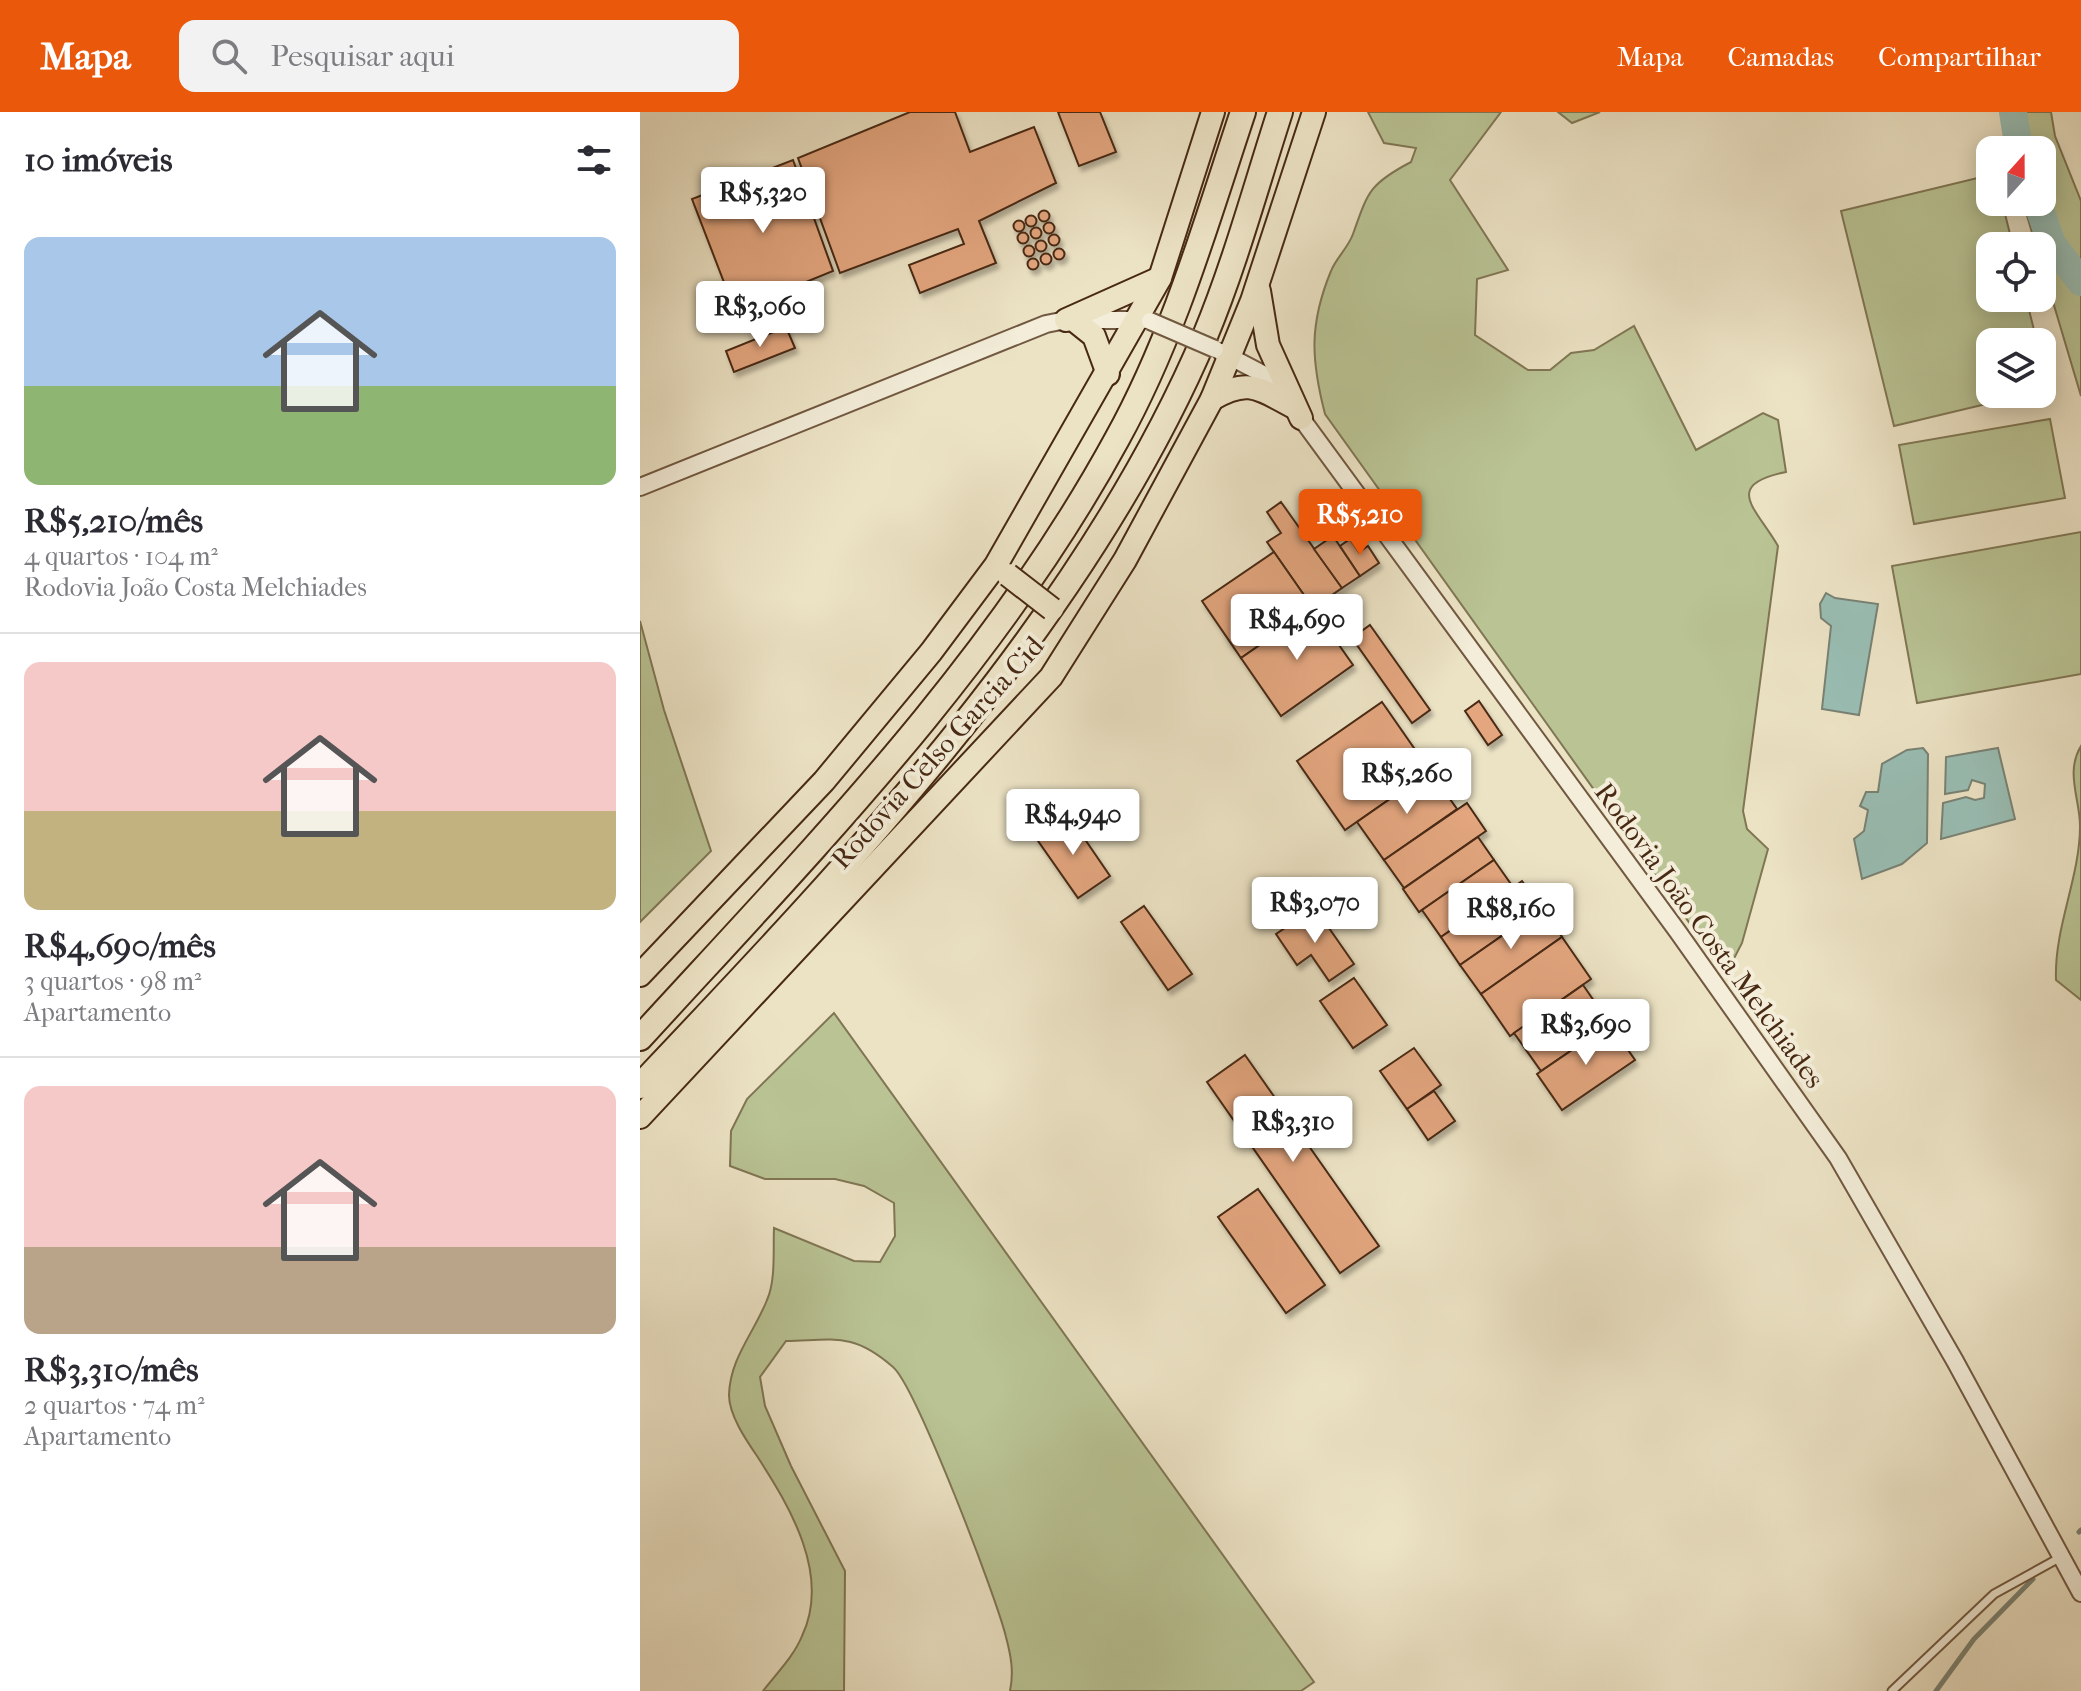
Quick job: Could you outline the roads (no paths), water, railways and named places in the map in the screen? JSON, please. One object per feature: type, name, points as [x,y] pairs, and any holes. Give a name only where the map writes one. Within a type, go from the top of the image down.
[{"type":"highway","points":[[640,975],[824,781],[1002,570],[1108,374],[1144,320],[1213,112]]},
{"type":"highway","name":"Rodovia Celso Garcia Cid","points":[[640,1038],[911,738],[973,659],[1064,527],[1118,438],[1176,316],[1243,112]]},
{"type":"highway","name":"Rodovia Celso Garcia Cid","points":[[640,1086],[935,760],[998,680],[1092,544],[1146,454],[1205,336],[1280,112]]},
{"type":"highway","name":"Rodovia Celso Garcia Cid","points":[[640,1117],[1051,677],[1125,560],[1212,399],[1222,353],[1258,281],[1314,112]]},
{"type":"highway","points":[[1070,320],[1160,278]]},
{"type":"highway","points":[[1258,281],[1268,345],[1296,412]]},
{"type":"highway","points":[[1070,320],[1094,336],[1108,374]]},
{"type":"highway","points":[[1212,399],[1243,386],[1252,386],[1296,412]]},
{"type":"highway","points":[[1002,570],[1081,630]]},
{"type":"street","points":[[640,487],[1046,324],[1070,320],[1144,320]]},
{"type":"street","name":"Rodovia João Costa Melchiades","points":[[1144,320],[1222,353],[1273,381],[1296,412],[1669,919],[1838,1158],[2081,1593]]},
{"type":"lane","points":[[1892,1691],[1994,1594],[2061,1557]]},
{"type":"water","points":[[1826,593],[1835,598],[1878,604],[1859,715],[1822,709],[1831,626],[1821,618],[1820,604]]},
{"type":"water","points":[[1923,748],[1928,754],[1927,843],[1902,864],[1862,879],[1854,839],[1864,831],[1868,810],[1860,806],[1866,792],[1878,792],[1882,764],[1907,750]]},
{"type":"water","points":[[1998,748],[2015,819],[1941,839],[1943,803],[1966,797],[1975,800],[1984,798],[1985,784],[1972,780],[1968,790],[1945,794],[1946,757]]},
{"type":"waterway","points":[[2013,112],[2017,136]]},
{"type":"waterway","points":[[2042,216],[2052,244],[2081,282]]},
{"type":"waterway","points":[[1936,1691],[1974,1639],[2033,1579]]}]
